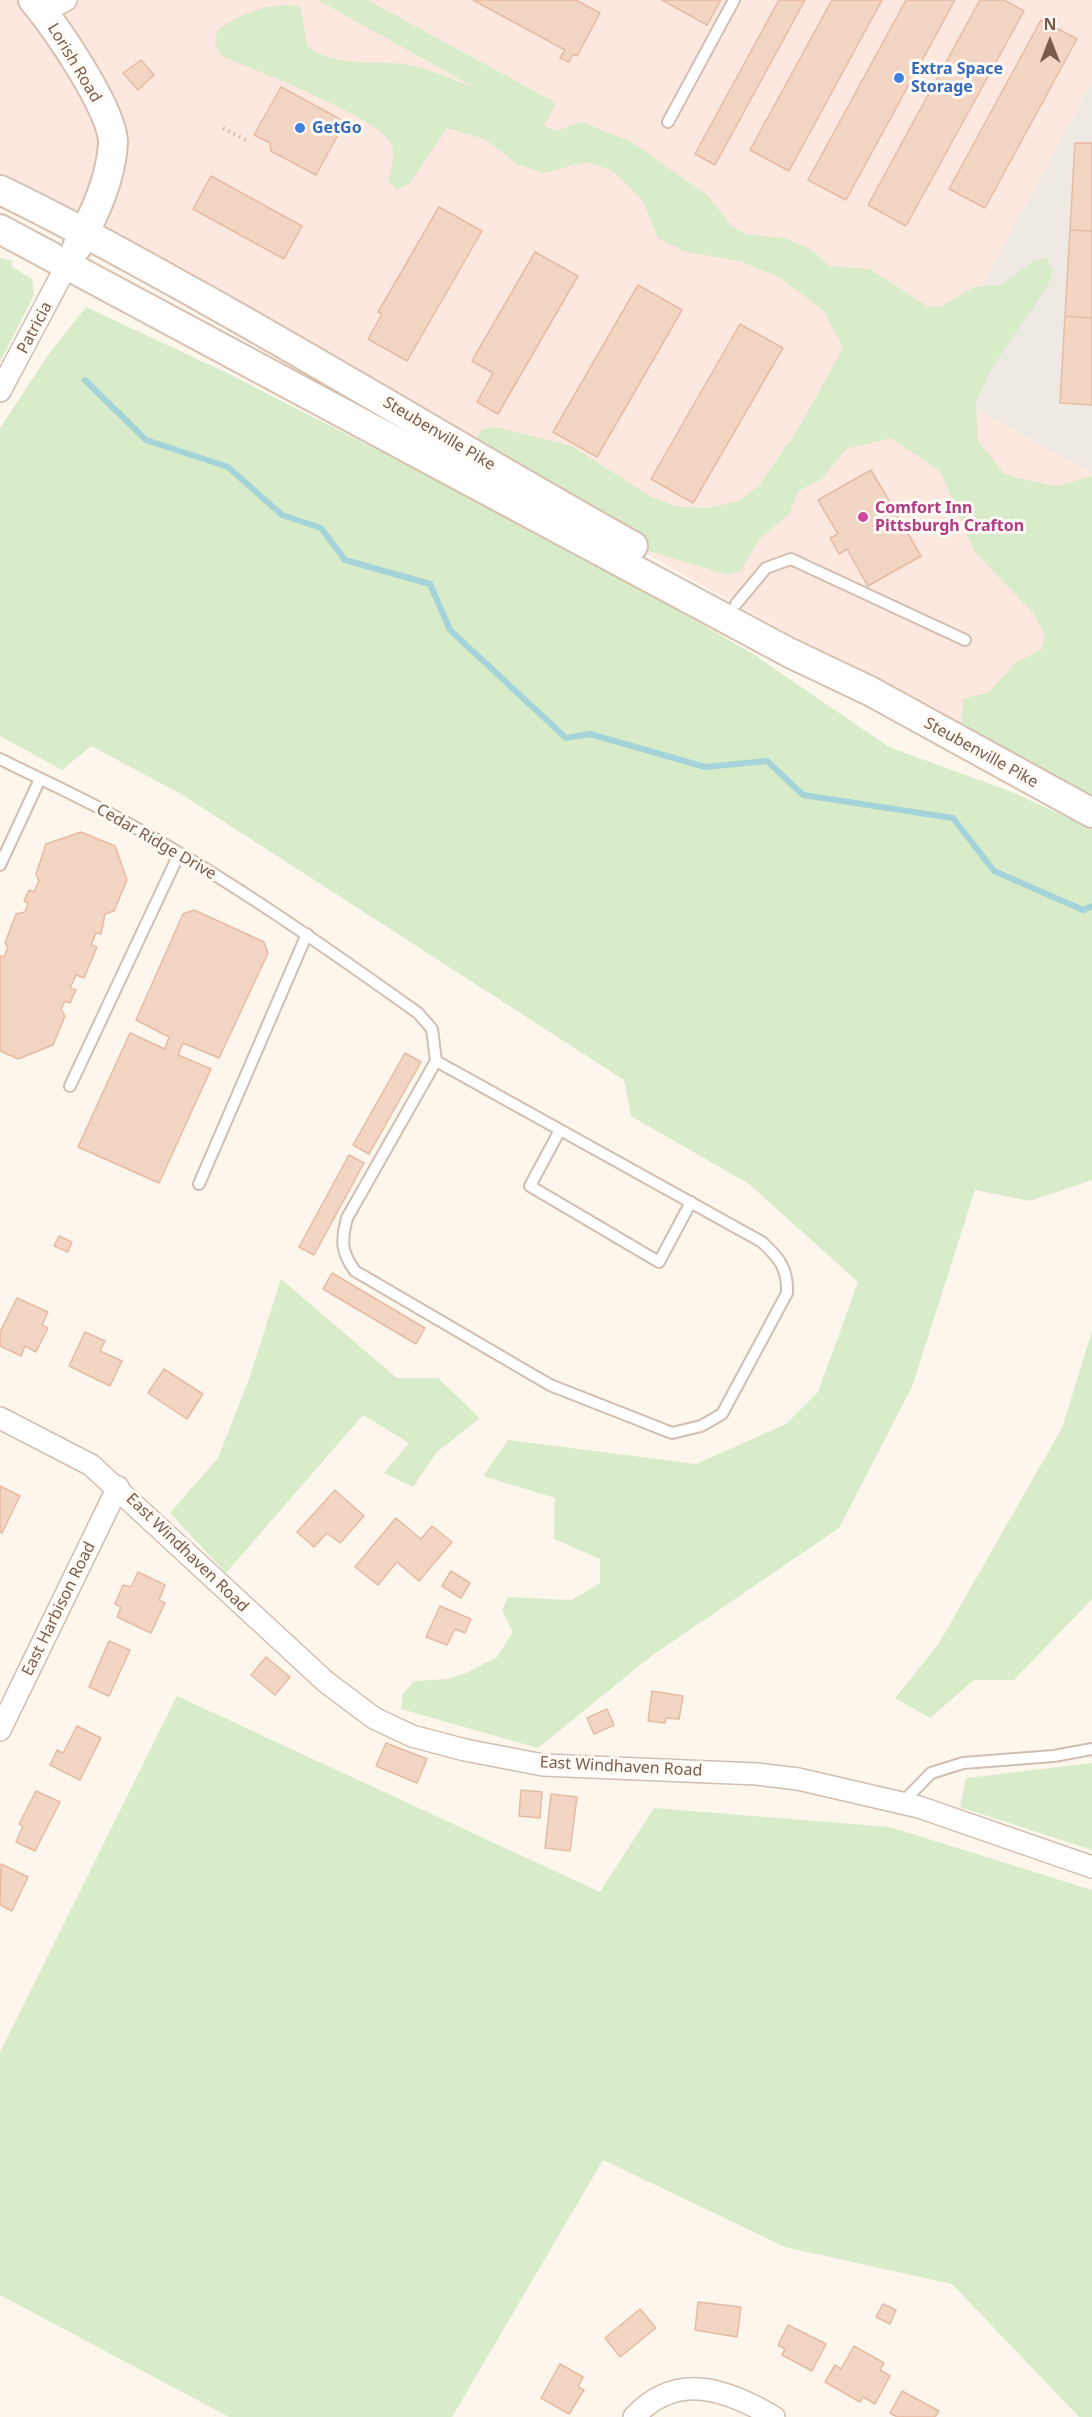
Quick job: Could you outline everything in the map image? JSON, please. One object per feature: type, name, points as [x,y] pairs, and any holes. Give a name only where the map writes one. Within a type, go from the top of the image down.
[{"type":"main road","name":"Lorish Road","points":[[47,4],[99,98],[113,140],[110,175],[85,232],[68,263]]},
{"type":"main road","name":"Steubenville Pike","points":[[0,190],[85,232],[315,360],[456,446],[798,639],[870,691]]},
{"type":"main road","name":"Steubenville Pike","points":[[0,228],[790,653],[870,691],[1092,813]]},
{"type":"street","name":"Patricia","points":[[0,391],[68,263]]},
{"type":"street","name":"East Windhaven Road","points":[[0,1418],[70,1452],[118,1487],[326,1682],[374,1718],[412,1736],[465,1750],[543,1765],[758,1774],[798,1779],[902,1803],[1014,1838],[1092,1867]]},
{"type":"street","name":"East Harbison Road","points":[[0,1730],[118,1487]]},
{"type":"street","points":[[634,2417],[662,2394],[678,2389],[699,2389],[742,2400],[774,2417]]},
{"type":"lane","points":[[668,122],[734,0]]},
{"type":"lane","points":[[736,604],[766,568],[791,559],[964,640]]},
{"type":"lane","name":"Cedar Ridge Drive","points":[[0,759],[104,810],[307,934],[418,1013],[432,1029],[436,1061]]},
{"type":"lane","points":[[0,865],[40,779]]},
{"type":"lane","points":[[70,1086],[179,854]]},
{"type":"lane","points":[[199,1185],[307,934]]},
{"type":"lane","points":[[436,1061],[560,1130],[762,1242],[782,1262],[788,1278],[787,1293],[722,1413],[701,1426],[672,1432],[550,1385],[355,1271],[344,1257],[342,1240],[347,1218],[436,1061]]},
{"type":"lane","points":[[560,1130],[530,1186],[659,1262],[691,1202]]},
{"type":"lane","points":[[902,1803],[931,1773],[963,1763],[1054,1756],[1092,1749]]},
{"type":"path","points":[[223,128],[248,141]]},
{"type":"shaded area","points":[[0,0],[1092,0],[1092,82],[929,383],[1092,473],[1092,637],[1059,797],[870,691],[798,639],[0,190]]},
{"type":"shaded area","points":[[1092,82],[1092,473],[929,383]]},
{"type":"green space","points":[[318,0],[368,0],[556,103],[544,126],[556,131],[581,122],[630,141],[707,195],[732,226],[745,234],[785,238],[810,249],[830,266],[870,269],[927,306],[940,307],[974,287],[1001,285],[1034,261],[1047,258],[1053,271],[1048,285],[994,365],[976,402],[978,441],[1004,473],[1017,478],[1057,486],[1092,476],[1092,809],[961,738],[963,699],[989,692],[1016,662],[1041,650],[1045,637],[1034,614],[974,551],[941,472],[891,438],[846,449],[822,479],[798,491],[790,513],[759,540],[741,571],[728,575],[642,549],[470,450],[482,429],[495,427],[572,446],[650,496],[675,506],[707,508],[739,501],[759,485],[798,429],[843,348],[824,311],[780,278],[740,261],[686,252],[658,238],[642,200],[612,170],[585,162],[544,173],[517,164],[485,139],[447,128],[409,184],[397,190],[388,180],[393,152],[391,143],[382,133],[341,108],[222,56],[215,45],[217,31],[235,19],[256,10],[290,5],[301,7],[307,46],[318,53],[343,61],[410,65],[475,88]]},
{"type":"green space","points":[[0,258],[13,261],[12,267],[32,279],[34,295],[0,362]]},
{"type":"green space","points":[[86,307],[225,372],[581,554],[753,654],[889,747],[1012,792],[1092,829],[1092,1180],[1030,1201],[975,1190],[912,1387],[839,1528],[650,1657],[538,1748],[401,1709],[403,1694],[414,1681],[448,1679],[466,1673],[497,1657],[513,1632],[502,1610],[508,1597],[572,1600],[600,1583],[600,1559],[554,1539],[555,1498],[483,1476],[508,1440],[696,1464],[786,1424],[818,1392],[858,1282],[749,1184],[631,1116],[624,1080],[181,794],[91,746],[62,770],[0,736],[0,428],[51,351]]},
{"type":"green space","points":[[281,1279],[397,1378],[438,1378],[480,1418],[437,1452],[413,1487],[384,1473],[409,1443],[363,1415],[226,1573],[170,1513],[218,1458],[249,1379]]},
{"type":"green space","points":[[1092,1331],[1092,1599],[1014,1680],[974,1680],[930,1718],[895,1698],[938,1645],[1062,1428]]},
{"type":"green space","points":[[177,1696],[600,1892],[654,1808],[890,1827],[1092,1890],[1092,2417],[1079,2417],[952,2284],[785,2247],[603,2160],[452,2417],[229,2417],[0,2295],[0,2052]]},
{"type":"green space","points":[[1092,1763],[1092,1850],[960,1807],[966,1778]]},
{"type":"building","points":[[473,0],[576,0],[600,13],[577,56],[573,54],[569,62],[560,58],[565,50]]},
{"type":"building","points":[[662,0],[721,0],[707,25]]},
{"type":"building","points":[[779,0],[805,0],[715,165],[695,154]]},
{"type":"building","points":[[832,0],[882,0],[789,171],[750,150]]},
{"type":"building","points":[[906,0],[955,0],[846,200],[808,180]]},
{"type":"building","points":[[980,0],[1004,0],[1024,11],[906,226],[868,205]]},
{"type":"building","points":[[1041,20],[1077,39],[985,208],[949,189]]},
{"type":"building","points":[[141,60],[154,75],[138,90],[123,73]]},
{"type":"building","name":"GetGo","points":[[281,87],[345,122],[316,175],[271,151],[270,143],[254,135]]},
{"type":"building","points":[[1075,143],[1092,143],[1092,231],[1070,230]]},
{"type":"building","points":[[211,176],[302,226],[284,259],[193,209]]},
{"type":"building","points":[[439,207],[482,231],[407,361],[368,339],[382,314],[378,312]]},
{"type":"building","points":[[1070,230],[1092,231],[1092,318],[1065,316]]},
{"type":"building","points":[[535,252],[578,276],[498,414],[477,402],[493,373],[472,361]]},
{"type":"building","points":[[638,285],[682,310],[597,457],[553,432]]},
{"type":"building","points":[[1065,316],[1092,318],[1092,405],[1060,403]]},
{"type":"building","points":[[740,324],[783,348],[693,503],[651,479]]},
{"type":"building","name":"Comfort Inn Pittsburgh Crafton","points":[[871,470],[921,556],[868,586],[847,549],[839,554],[830,538],[838,534],[818,500]]},
{"type":"building","points":[[81,832],[115,846],[127,880],[114,911],[105,914],[101,934],[96,933],[91,945],[97,947],[84,978],[76,975],[70,988],[76,990],[70,1003],[65,1001],[61,1009],[65,1016],[53,1045],[18,1059],[0,1051],[0,956],[4,957],[8,947],[5,943],[16,914],[25,912],[28,903],[24,901],[29,890],[34,892],[39,881],[36,874],[46,844]]},
{"type":"building","points":[[194,910],[264,942],[268,953],[219,1058],[183,1043],[178,1055],[211,1069],[159,1183],[78,1147],[130,1033],[165,1049],[169,1037],[136,1020],[183,914]]},
{"type":"building","points":[[405,1053],[421,1062],[369,1154],[353,1145]]},
{"type":"building","points":[[349,1155],[364,1163],[314,1255],[299,1247]]},
{"type":"building","points":[[59,1236],[72,1242],[68,1252],[54,1246]]},
{"type":"building","points":[[332,1273],[425,1328],[416,1344],[323,1289]]},
{"type":"building","points":[[17,1298],[48,1312],[42,1325],[48,1328],[36,1352],[25,1346],[21,1356],[0,1346],[0,1332]]},
{"type":"building","points":[[85,1332],[105,1341],[100,1351],[122,1361],[110,1386],[69,1366]]},
{"type":"building","points":[[164,1369],[203,1394],[187,1419],[148,1393]]},
{"type":"building","points":[[0,1486],[20,1496],[2,1533],[0,1532]]},
{"type":"building","points":[[335,1490],[364,1516],[340,1543],[327,1533],[314,1547],[297,1532]]},
{"type":"building","points":[[396,1518],[421,1539],[432,1526],[452,1542],[419,1581],[397,1562],[378,1585],[355,1567]]},
{"type":"building","points":[[451,1571],[470,1583],[461,1598],[442,1586]]},
{"type":"building","points":[[138,1572],[165,1585],[159,1600],[165,1603],[151,1633],[117,1617],[121,1607],[115,1604],[123,1585],[131,1587]]},
{"type":"building","points":[[440,1606],[471,1619],[465,1633],[455,1629],[447,1645],[426,1637]]},
{"type":"building","points":[[109,1641],[130,1650],[109,1696],[89,1687]]},
{"type":"building","points":[[266,1657],[290,1677],[275,1695],[251,1675]]},
{"type":"building","points":[[652,1691],[683,1696],[679,1719],[666,1718],[665,1723],[648,1721]]},
{"type":"building","points":[[607,1709],[614,1725],[594,1734],[587,1718]]},
{"type":"building","points":[[77,1726],[101,1738],[80,1780],[50,1765],[57,1750],[63,1753]]},
{"type":"building","points":[[386,1743],[427,1759],[417,1783],[376,1766]]},
{"type":"building","points":[[521,1790],[542,1792],[540,1818],[519,1816]]},
{"type":"building","points":[[36,1791],[60,1802],[35,1851],[16,1842],[23,1826],[19,1824]]},
{"type":"building","points":[[551,1794],[577,1797],[570,1851],[545,1848]]},
{"type":"building","points":[[1,1864],[28,1877],[12,1911],[0,1905]]},
{"type":"building","points":[[698,2302],[741,2307],[737,2337],[695,2330]]},
{"type":"building","points":[[883,2304],[896,2310],[890,2324],[876,2317]]},
{"type":"building","points":[[640,2309],[656,2328],[620,2357],[605,2338]]},
{"type":"building","points":[[788,2325],[826,2344],[812,2371],[782,2355],[785,2349],[778,2345]]},
{"type":"building","points":[[854,2346],[884,2363],[880,2370],[890,2376],[875,2404],[863,2397],[860,2402],[825,2382],[835,2365],[841,2369]]},
{"type":"building","points":[[560,2364],[583,2377],[578,2387],[584,2390],[569,2414],[541,2398]]},
{"type":"building","points":[[902,2391],[939,2411],[935,2417],[897,2417],[890,2413]]},
{"type":"waterway","points":[[85,380],[146,440],[228,467],[282,515],[321,528],[345,560],[430,584],[450,630],[566,738],[590,734],[705,767],[767,761],[803,795],[953,818],[994,871],[1083,910],[1092,906]]},
{"type":"place","name":"Extra Space Storage","points":[[899,78]]},
{"type":"place","name":"GetGo","points":[[300,128]]},
{"type":"place","name":"Comfort Inn Pittsburgh Crafton","points":[[863,517]]}]
